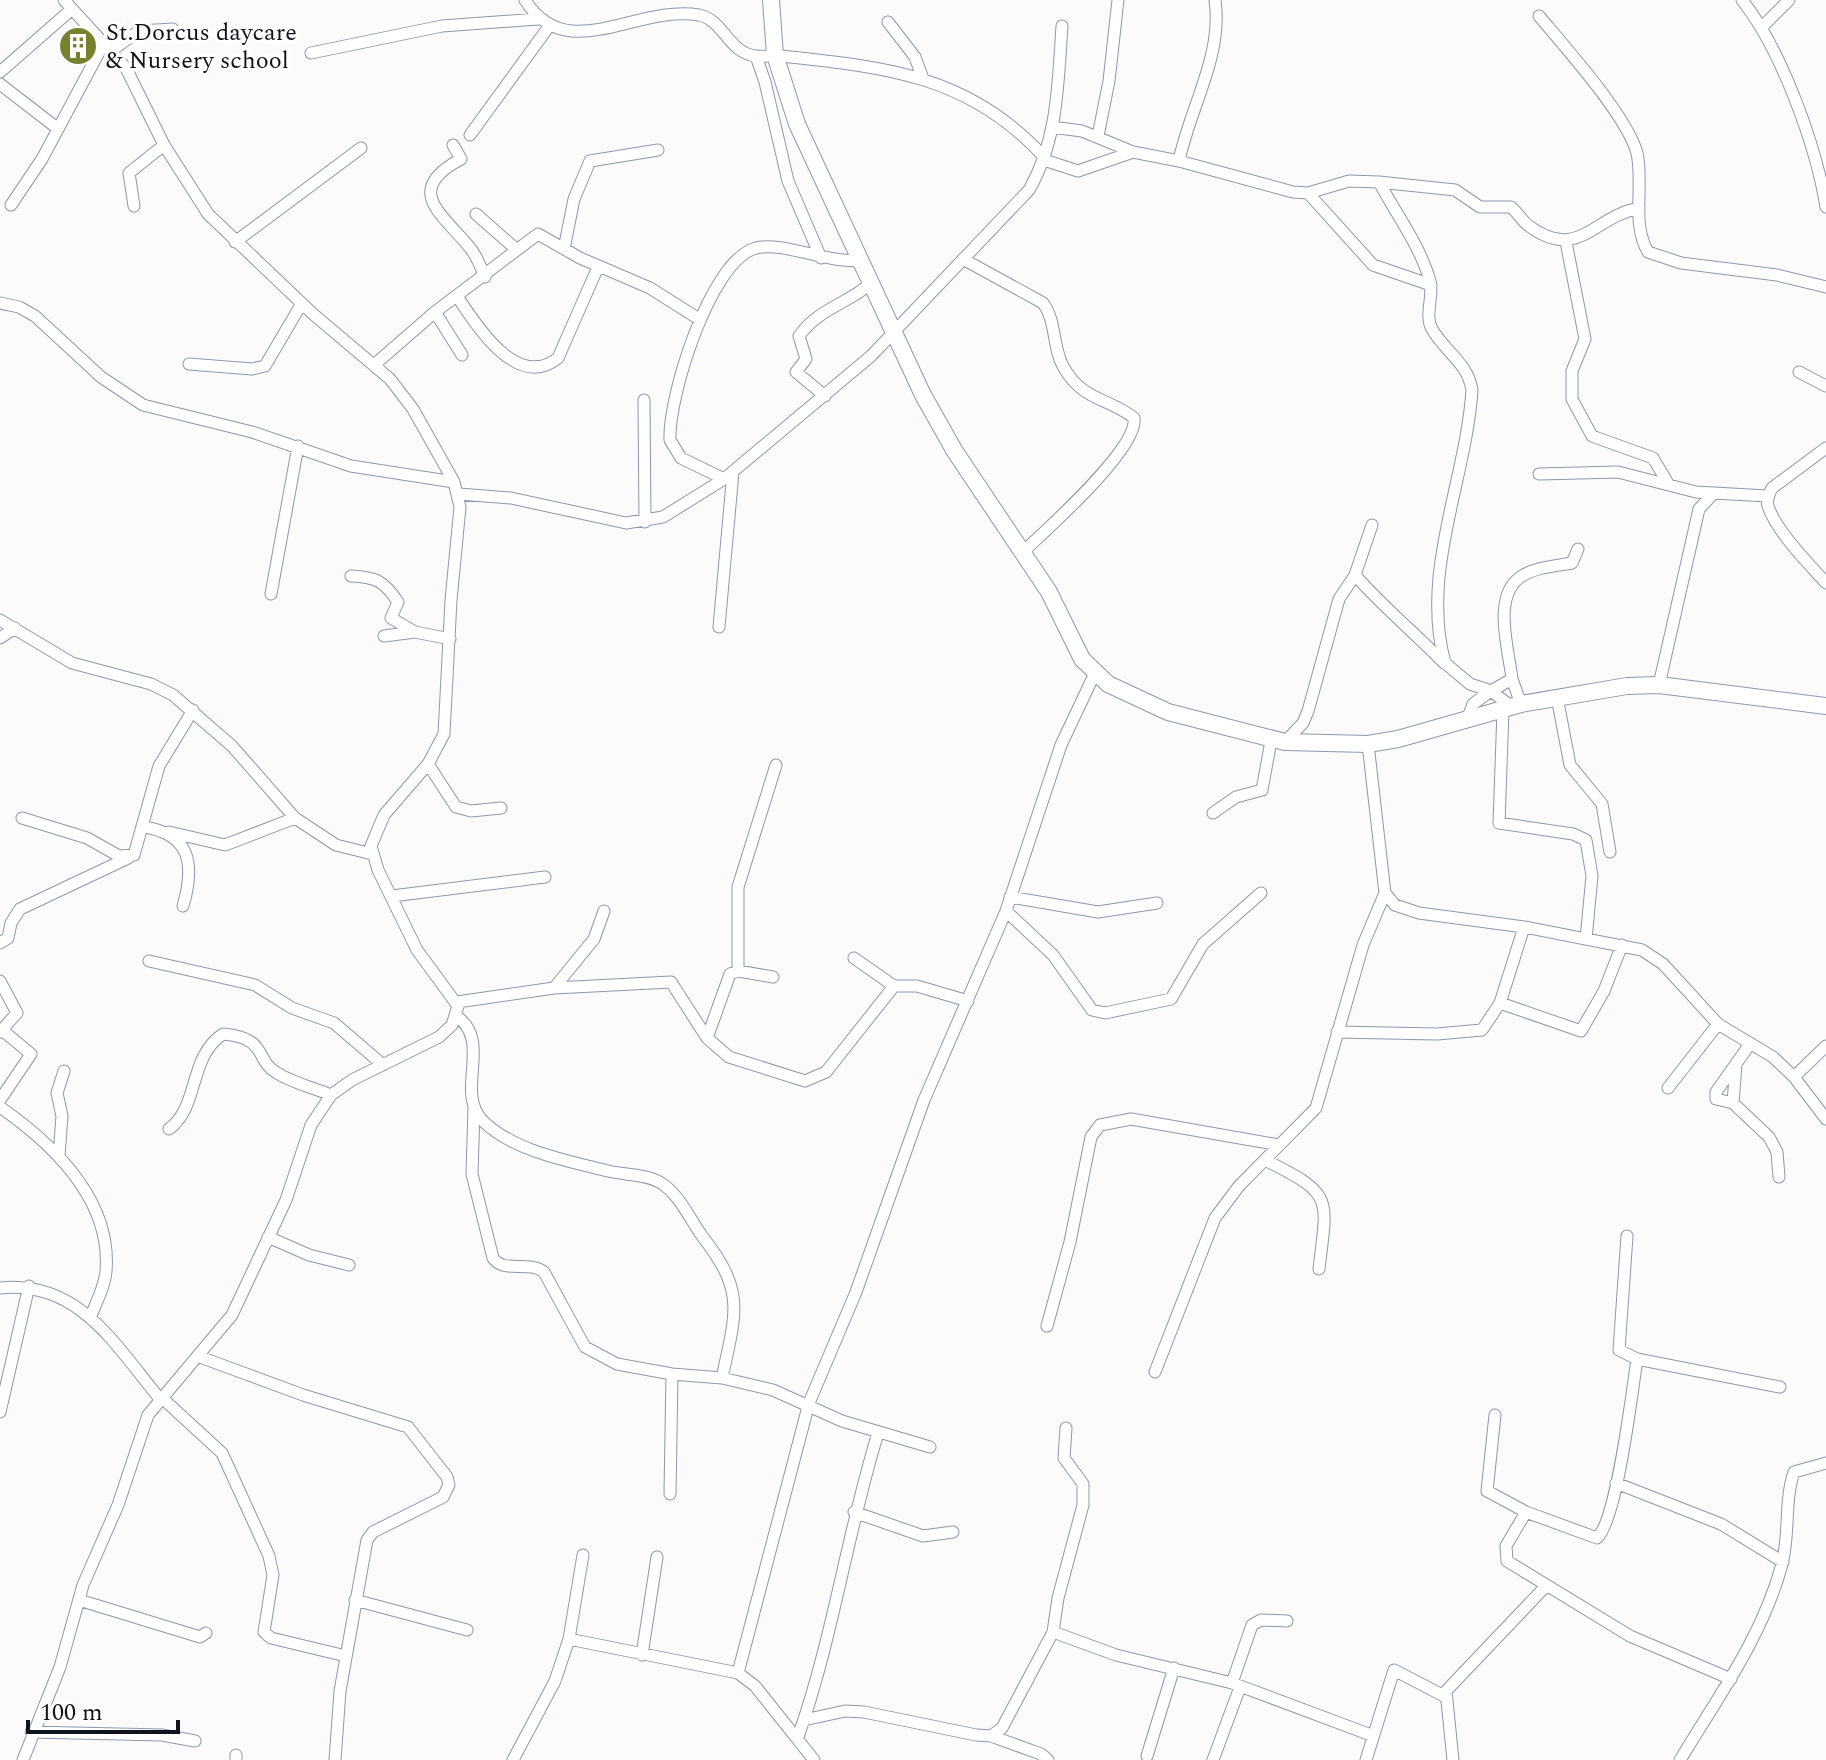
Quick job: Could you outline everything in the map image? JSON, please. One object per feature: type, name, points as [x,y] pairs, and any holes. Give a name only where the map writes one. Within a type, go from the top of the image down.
[{"type":"street","points":[[525,0],[538,19],[579,33],[638,17],[696,15],[711,20],[733,46],[756,56],[775,55],[923,79],[980,101],[1010,122],[1045,159],[1078,171],[1133,152]]},
{"type":"street","points":[[771,0],[775,55],[797,124],[923,395],[954,450],[1049,592],[1082,659],[1108,684],[1168,712],[1278,741],[1368,744],[1512,707],[1598,689],[1659,685],[1826,706]]},
{"type":"street","points":[[1098,136],[1109,81],[1118,0]]},
{"type":"street","points":[[1179,161],[1186,126],[1214,53],[1215,0]]},
{"type":"street","points":[[1742,0],[1763,26],[1816,159],[1826,207]]},
{"type":"street","points":[[1763,26],[1789,0]]},
{"type":"street","points":[[0,72],[68,5],[126,68],[164,145],[208,214],[302,303],[374,365],[407,401],[456,488],[444,734],[428,764],[384,815],[371,846],[417,950],[457,1002],[456,1016],[439,1037],[331,1095],[311,1125],[296,1175],[232,1315],[200,1357],[161,1398],[144,1424],[118,1505],[79,1600],[60,1667],[31,1732],[23,1760]]},
{"type":"street","points":[[1539,16],[1616,114],[1637,152],[1643,245],[1655,256],[1826,287]]},
{"type":"street","points":[[311,53],[442,26],[538,19]]},
{"type":"street","points":[[888,22],[915,57],[923,79]]},
{"type":"street","points":[[470,135],[518,74],[550,25]]},
{"type":"street","points":[[0,303],[19,307],[35,316],[101,377],[143,405],[298,446],[351,466],[511,498],[591,518],[645,522],[663,517],[728,476],[825,396],[894,333],[1029,190],[1045,159],[1052,127],[1062,26]]},
{"type":"street","points":[[11,205],[108,46],[139,31],[173,29]]},
{"type":"street","points":[[756,56],[788,181],[821,258]]},
{"type":"street","points":[[0,84],[57,128]]},
{"type":"street","points":[[1052,127],[1098,136],[1133,152],[1308,193],[1349,181],[1455,190],[1480,207],[1511,207],[1533,229],[1566,242],[1587,235],[1612,215],[1639,208]]},
{"type":"street","points":[[134,206],[129,173],[164,145]]},
{"type":"street","points":[[453,145],[461,159],[433,180],[429,191],[440,217],[473,252],[485,277]]},
{"type":"street","points":[[235,242],[361,148]]},
{"type":"street","points":[[564,249],[574,199],[590,161],[658,150]]},
{"type":"street","points":[[1379,182],[1424,263],[1431,285],[1429,322],[1466,370],[1472,390],[1438,586],[1436,613],[1445,663]]},
{"type":"street","points":[[1308,193],[1373,265],[1387,273],[1431,285]]},
{"type":"street","points":[[476,214],[517,250]]},
{"type":"street","points":[[374,365],[435,312],[538,234],[598,267],[640,283],[699,319]]},
{"type":"street","points":[[1566,242],[1585,339],[1572,371],[1572,399],[1592,436],[1653,458],[1669,485]]},
{"type":"street","points":[[728,476],[681,458],[670,440],[699,319],[721,281],[753,249],[766,247],[821,258],[862,260]]},
{"type":"street","points":[[963,259],[1043,303],[1050,311],[1062,366],[1074,383],[1089,396],[1134,418],[1130,435],[1107,468],[1078,501],[1023,552]]},
{"type":"street","points":[[457,296],[483,337],[527,367],[550,365],[558,358],[598,267]]},
{"type":"street","points":[[825,396],[796,372],[806,359],[799,336],[816,316],[860,293],[871,283]]},
{"type":"street","points":[[189,364],[265,366],[302,303]]},
{"type":"street","points":[[435,312],[462,355]]},
{"type":"street","points":[[1799,372],[1826,386]]},
{"type":"street","points":[[644,400],[645,522]]},
{"type":"street","points":[[271,594],[298,446]]},
{"type":"street","points":[[1826,448],[1772,488],[1767,496],[1768,506],[1798,551],[1826,583]]},
{"type":"street","points":[[1539,474],[1618,472],[1713,494],[1767,496]]},
{"type":"street","points":[[719,627],[728,476]]},
{"type":"street","points":[[1659,685],[1699,509],[1713,494]]},
{"type":"street","points":[[1213,813],[1236,797],[1262,790],[1278,741],[1303,723],[1339,599],[1355,575],[1372,525]]},
{"type":"street","points":[[1578,549],[1572,563],[1530,572],[1518,578],[1510,588],[1505,635],[1512,679],[1512,707],[1499,823],[1573,834],[1586,840],[1592,876],[1586,939]]},
{"type":"street","points":[[1355,575],[1366,590],[1399,617],[1445,663],[1470,684],[1491,691],[1512,707]]},
{"type":"street","points":[[351,576],[377,578],[383,582],[398,602],[391,618],[415,632]]},
{"type":"street","points":[[0,620],[72,663],[151,684],[193,710],[232,746],[295,818],[328,841],[372,854]]},
{"type":"street","points":[[0,638],[15,628]]},
{"type":"street","points":[[384,636],[415,632],[450,639]]},
{"type":"street","points":[[738,1673],[809,1403],[856,1292],[924,1100],[1006,911],[1061,745],[1095,673]]},
{"type":"street","points":[[1467,720],[1473,704],[1512,679]]},
{"type":"street","points":[[1557,697],[1570,765],[1602,804],[1610,852]]},
{"type":"street","points":[[0,943],[8,938],[11,923],[20,909],[128,858],[138,848],[159,766],[193,710]]},
{"type":"street","points":[[1155,1372],[1215,1218],[1239,1186],[1316,1108],[1363,945],[1385,893],[1368,744]]},
{"type":"street","points":[[428,764],[456,807],[471,811],[501,808]]},
{"type":"street","points":[[738,971],[738,887],[776,765]]},
{"type":"street","points":[[22,818],[87,838],[128,858]]},
{"type":"street","points":[[144,827],[225,845],[295,818]]},
{"type":"street","points":[[169,832],[182,846],[188,864],[183,906]]},
{"type":"street","points":[[392,896],[545,877]]},
{"type":"street","points":[[1006,911],[1053,955],[1092,1010],[1105,1013],[1171,999],[1203,944],[1261,893]]},
{"type":"street","points":[[1385,893],[1395,905],[1419,913],[1524,927],[1622,945],[1653,955],[1718,1024],[1773,1057],[1794,1077],[1826,1119]]},
{"type":"street","points":[[1010,897],[1098,912],[1157,903]]},
{"type":"street","points":[[554,988],[594,939],[604,911]]},
{"type":"street","points":[[1337,1032],[1465,1033],[1482,1030],[1500,1003],[1524,927]]},
{"type":"street","points":[[1500,1003],[1581,1031],[1604,991],[1622,945]]},
{"type":"street","points":[[854,958],[894,986],[917,986],[968,1001]]},
{"type":"street","points":[[149,961],[255,985],[292,1008],[334,1023],[383,1065]]},
{"type":"street","points":[[707,1038],[728,976],[738,971],[773,977]]},
{"type":"street","points":[[0,981],[17,1013],[1,1031],[31,1054],[0,1100]]},
{"type":"street","points":[[457,1002],[554,988],[671,982],[707,1038],[729,1057],[805,1081],[826,1072],[894,986]]},
{"type":"street","points":[[456,1016],[464,1022],[473,1038],[472,1174],[497,1264],[538,1267],[544,1272],[585,1347],[617,1364],[672,1374],[722,1378],[773,1390],[809,1403],[842,1421],[930,1447]]},
{"type":"street","points":[[1668,1088],[1718,1024]]},
{"type":"street","points":[[169,1129],[181,1117],[203,1053],[223,1034],[235,1035],[258,1047],[275,1073],[331,1095]]},
{"type":"street","points":[[1750,1044],[1716,1092],[1719,1102],[1733,1103],[1769,1137],[1777,1152],[1779,1177]]},
{"type":"street","points":[[1794,1077],[1826,1046]]},
{"type":"street","points":[[1733,1103],[1736,1063]]},
{"type":"street","points":[[59,1156],[62,1116],[57,1093],[64,1071]]},
{"type":"street","points":[[0,1107],[59,1156],[76,1176],[102,1232],[106,1274],[90,1318]]},
{"type":"street","points":[[474,1108],[481,1120],[510,1140],[607,1170],[655,1180],[673,1193],[732,1282],[731,1336],[722,1378]]},
{"type":"street","points":[[1047,1326],[1070,1242],[1091,1137],[1100,1125],[1131,1119],[1279,1145]]},
{"type":"street","points":[[1267,1161],[1304,1179],[1322,1199],[1327,1210],[1319,1269]]},
{"type":"street","points":[[1627,1236],[1618,1346],[1637,1359],[1780,1387]]},
{"type":"street","points":[[268,1237],[309,1255],[349,1265]]},
{"type":"street","points":[[0,1412],[29,1286]]},
{"type":"street","points":[[0,1288],[29,1286],[67,1299],[90,1318],[161,1398],[222,1453],[269,1556],[273,1575],[264,1632],[271,1638],[346,1656]]},
{"type":"street","points":[[200,1357],[303,1395],[408,1427],[447,1477],[449,1485],[443,1497],[369,1535],[334,1731],[335,1760]]},
{"type":"street","points":[[1495,1415],[1487,1491],[1526,1512],[1597,1538],[1604,1529],[1616,1483],[1637,1359]]},
{"type":"street","points":[[670,1494],[672,1374]]},
{"type":"street","points":[[991,1736],[1010,1720],[1053,1632],[1058,1598],[1085,1493],[1083,1484],[1064,1458],[1066,1428]]},
{"type":"street","points":[[798,1737],[837,1598],[854,1512],[878,1433]]},
{"type":"street","points":[[1680,1760],[1731,1679],[1757,1630],[1783,1562],[1794,1472],[1826,1463]]},
{"type":"street","points":[[1616,1483],[1721,1524],[1783,1562]]},
{"type":"street","points":[[854,1512],[923,1536],[953,1532]]},
{"type":"street","points":[[1526,1512],[1504,1554],[1507,1561],[1545,1587],[1630,1636],[1731,1679]]},
{"type":"street","points":[[513,1760],[555,1681],[569,1639],[583,1555]]},
{"type":"street","points":[[642,1655],[657,1557]]},
{"type":"street","points":[[1453,1760],[1444,1696],[1449,1685],[1545,1587]]},
{"type":"street","points":[[79,1600],[200,1637],[206,1633]]},
{"type":"street","points":[[355,1600],[467,1630]]},
{"type":"street","points":[[1213,1760],[1252,1625],[1261,1620],[1287,1621]]},
{"type":"street","points":[[1053,1632],[1116,1655],[1236,1685],[1371,1735]]},
{"type":"street","points":[[569,1639],[738,1673],[755,1686],[813,1759]]},
{"type":"street","points":[[1147,1756],[1174,1668]]},
{"type":"street","points":[[1366,1760],[1371,1735],[1394,1670],[1444,1696]]},
{"type":"street","points":[[804,1720],[845,1711],[864,1712],[991,1736],[1041,1754],[1048,1760]]},
{"type":"street","points":[[31,1732],[162,1735],[195,1741]]},
{"type":"place","name":"St.Dorcus daycare & Nursery school","points":[[78,46]]}]
